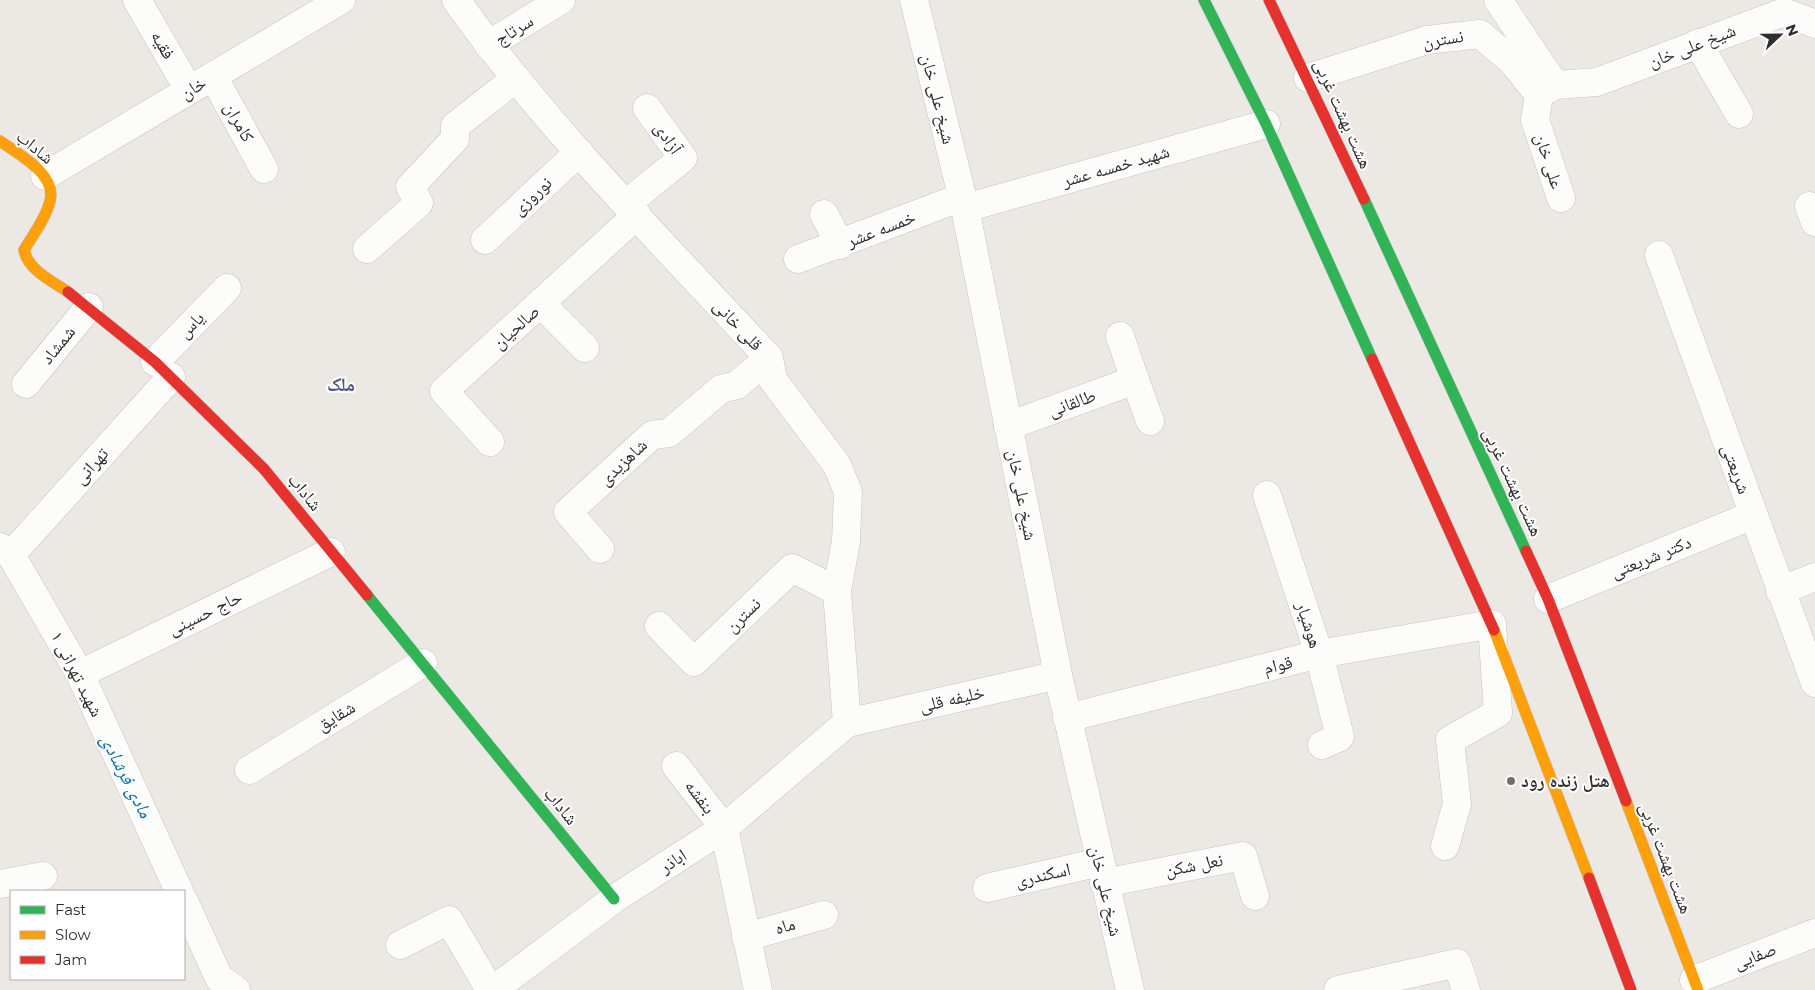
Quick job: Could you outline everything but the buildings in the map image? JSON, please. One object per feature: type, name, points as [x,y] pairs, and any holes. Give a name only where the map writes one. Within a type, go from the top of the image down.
[{"type":"main road","points":[[1204,0],[1266,124],[1492,624],[1631,990]]},
{"type":"main road","name":"هشت بهشت غربی","points":[[1269,0],[1308,78],[1548,599],[1696,985]]},
{"type":"main road","name":"شاداب","points":[[0,141],[45,176],[51,188],[51,200],[24,250],[26,259],[33,267],[89,307],[163,370],[264,469],[614,899]]},
{"type":"street","name":"فقیه","points":[[137,0],[189,90]]},
{"type":"street","name":"خان","points":[[45,176],[341,0]]},
{"type":"street","name":"سرتاج","points":[[456,0],[488,45],[561,0]]},
{"type":"street","name":"شیخ علی خان","points":[[914,0],[964,202],[1067,718],[1130,990]]},
{"type":"street","points":[[1498,0],[1547,90]]},
{"type":"street","name":"شیخ علی خان","points":[[1547,90],[1597,82],[1784,12],[1815,24]]},
{"type":"street","name":"نسترن","points":[[1308,78],[1427,40],[1480,34],[1547,90]]},
{"type":"street","points":[[1698,43],[1739,114]]},
{"type":"street","name":"قلی خانی","points":[[488,45],[515,79],[631,210],[769,358],[773,380],[837,465],[848,492],[846,541],[837,591],[847,723]]},
{"type":"street","name":"کامران","points":[[213,76],[264,169]]},
{"type":"street","points":[[367,248],[419,204],[410,187],[455,139],[455,126],[515,79]]},
{"type":"street","name":"علی خان","points":[[1547,90],[1535,120],[1561,198]]},
{"type":"street","name":"آزادی","points":[[631,210],[683,158],[647,108]]},
{"type":"street","name":"شهید خمسه عشر","points":[[964,202],[1266,124]]},
{"type":"street","name":"نوروزی","points":[[485,240],[579,152]]},
{"type":"street","name":"خمسه عشر","points":[[798,259],[964,202]]},
{"type":"street","name":"صالحیان","points":[[490,442],[444,392],[541,304],[631,210]]},
{"type":"street","points":[[824,214],[840,245]]},
{"type":"street","name":"شریعتی","points":[[1659,255],[1815,683]]},
{"type":"street","name":"یاس","points":[[163,370],[227,288]]},
{"type":"street","points":[[541,304],[585,348]]},
{"type":"street","name":"شمشاد","points":[[26,384],[89,307]]},
{"type":"street","points":[[1120,336],[1150,422]]},
{"type":"street","name":"شاهزیدی","points":[[600,549],[568,512],[652,436],[668,433],[721,389],[737,386],[769,358]]},
{"type":"street","name":"تهرانی","points":[[6,551],[163,370]]},
{"type":"street","name":"طالقانی","points":[[1008,426],[1136,380]]},
{"type":"street","name":"هوشیار","points":[[1267,495],[1319,654],[1340,737],[1322,745]]},
{"type":"street","name":"دکتر شریعتی","points":[[1548,599],[1753,516]]},
{"type":"street","name":"شهید تهرانی ۱","points":[[6,551],[80,674],[179,890]]},
{"type":"street","name":"حاج حسینی","points":[[80,674],[331,552]]},
{"type":"street","name":"نسترن","points":[[659,626],[694,662],[792,568],[837,591]]},
{"type":"street","points":[[1780,591],[1815,578]]},
{"type":"street","points":[[1445,846],[1458,804],[1450,740],[1498,713],[1492,624]]},
{"type":"street","name":"قوام","points":[[1067,718],[1319,654],[1492,624]]},
{"type":"street","name":"شقایق","points":[[249,770],[423,663]]},
{"type":"street","name":"خلیفه قلی","points":[[847,723],[1058,675]]},
{"type":"street","name":"اباذر","points":[[400,945],[449,920],[492,990],[614,899],[724,828],[847,723]]},
{"type":"street","name":"بنفشه","points":[[676,766],[724,828]]},
{"type":"street","points":[[724,828],[758,990]]},
{"type":"street","name":"نعل شکن","points":[[1102,873],[1243,856],[1255,896]]},
{"type":"street","name":"اسکندری","points":[[987,888],[1102,873]]},
{"type":"street","points":[[0,884],[43,876]]},
{"type":"street","points":[[185,903],[219,978],[236,990]]},
{"type":"street","name":"ماه","points":[[746,937],[824,915]]},
{"type":"street","name":"صفایی","points":[[1696,985],[1815,933]]},
{"type":"street","points":[[1338,990],[1457,963],[1466,990]]},
{"type":"traffic: fast","points":[[1204,0],[1266,124],[1372,359]]},
{"type":"traffic: fast","points":[[1364,199],[1526,551]]},
{"type":"traffic: fast","points":[[367,595],[614,899]]},
{"type":"traffic: slow","points":[[0,141],[26,159],[48,182],[51,191],[46,214],[24,250],[26,257],[35,269],[68,292]]},
{"type":"traffic: slow","points":[[1494,630],[1589,878]]},
{"type":"traffic: slow","points":[[1626,801],[1698,990]]},
{"type":"traffic: jam","points":[[1269,0],[1364,199]]},
{"type":"traffic: jam","points":[[68,292],[155,362],[264,469],[367,595]]},
{"type":"traffic: jam","points":[[1372,359],[1494,630]]},
{"type":"traffic: jam","points":[[1526,551],[1548,599],[1626,801]]},
{"type":"traffic: jam","points":[[1589,878],[1631,990]]},
{"type":"place","name":"هتل زنده رود","points":[[1511,781]]},
{"type":"district","name":"ملک","points":[[341,384]]},
{"type":"water label","name":"مادی فرشادی","points":[[127,776]]}]
